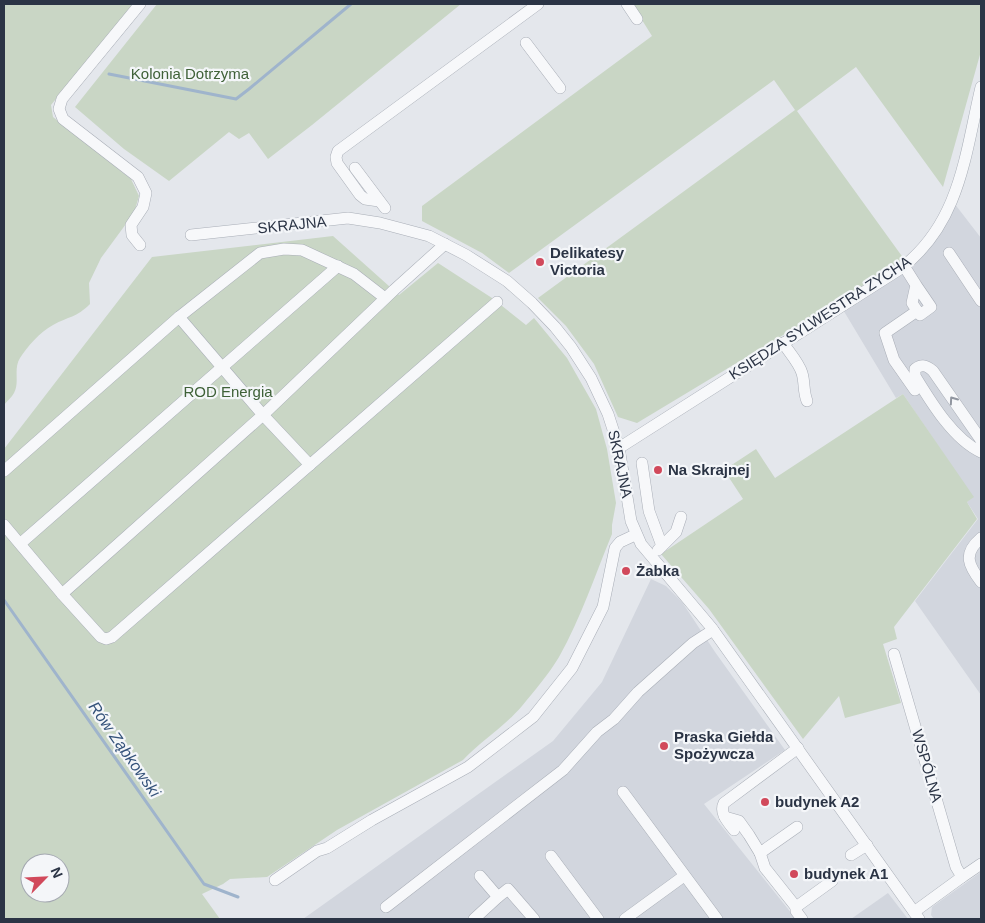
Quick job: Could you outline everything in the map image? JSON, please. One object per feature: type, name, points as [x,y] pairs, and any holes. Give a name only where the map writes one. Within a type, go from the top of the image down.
[{"type":"street","points":[[140,4],[62,99],[59,108],[62,119],[138,177],[146,193],[143,207],[131,225],[132,235],[140,245]]},
{"type":"street","points":[[355,168],[382,205],[365,199],[360,195],[337,163],[338,151],[538,4]]},
{"type":"street","points":[[627,4],[637,19]]},
{"type":"street","points":[[526,43],[560,88]]},
{"type":"street","name":"KSIĘDZA SYLWESTRA ZYCHA","points":[[619,448],[904,266],[927,244],[950,208],[957,187],[981,87]]},
{"type":"street","name":"SKRAJNA","points":[[191,235],[348,218],[380,223],[429,236],[445,244],[480,263],[507,281],[532,303],[571,347],[591,378],[608,414],[619,448],[630,521],[635,535],[650,556],[713,630],[916,915]]},
{"type":"street","points":[[62,594],[263,415],[385,298],[445,244]]},
{"type":"street","points":[[4,471],[179,317],[260,253],[294,248],[302,250],[354,274],[385,298]]},
{"type":"street","points":[[949,253],[981,301]]},
{"type":"street","points":[[20,543],[338,266]]},
{"type":"street","points":[[904,266],[916,285],[912,303],[917,311],[885,333],[894,360],[930,411],[936,417],[944,417]]},
{"type":"street","points":[[4,524],[62,594],[101,637],[106,639],[112,637],[497,302]]},
{"type":"street","points":[[179,317],[263,415],[310,466]]},
{"type":"street","points":[[783,343],[802,372],[804,393],[807,401]]},
{"type":"street","points":[[981,440],[932,371],[927,366],[921,365],[915,369],[914,376],[953,430],[970,447],[981,452]]},
{"type":"street","points":[[642,463],[649,511],[662,546]]},
{"type":"street","points":[[650,556],[676,532],[681,517]]},
{"type":"street","points":[[275,880],[317,851],[327,848],[372,820],[468,767],[533,718],[572,668],[603,606],[613,554],[617,545],[635,535]]},
{"type":"street","points":[[981,538],[972,549],[969,562],[972,570],[981,582]]},
{"type":"street","points":[[386,907],[563,770],[597,732],[614,718],[638,692],[694,643],[713,630]]},
{"type":"street","name":"WSPÓLNA","points":[[894,654],[956,867],[962,877]]},
{"type":"street","points":[[734,830],[722,812],[724,803],[798,748]]},
{"type":"street","points":[[623,792],[717,919]]},
{"type":"street","points":[[726,818],[739,821],[760,853],[765,868],[796,907],[796,911],[802,919]]},
{"type":"street","points":[[760,853],[796,827]]},
{"type":"street","points":[[851,855],[866,845]]},
{"type":"street","points":[[551,856],[598,919]]},
{"type":"street","points":[[916,915],[962,877],[981,864]]},
{"type":"street","points":[[480,876],[498,897]]},
{"type":"street","points":[[625,919],[684,876]]},
{"type":"street","points":[[796,907],[832,881]]},
{"type":"street","points":[[474,919],[508,889],[534,919]]},
{"type":"shaded area","points":[[954,203],[981,238],[981,695],[915,601],[978,519],[967,502],[973,497],[903,394],[896,398],[842,308],[905,267]]},
{"type":"shaded area","name":"Praska Giełda Spożywcza","points":[[651,579],[666,586],[682,602],[785,750],[704,804],[796,919],[303,919],[553,741],[602,682]]},
{"type":"shaded area","points":[[981,872],[981,919],[934,919],[931,915],[932,907]]},
{"type":"shaded area","points":[[888,893],[908,919],[851,919]]},
{"type":"green space","points":[[4,4],[133,4],[51,105],[53,117],[131,179],[139,196],[134,213],[101,258],[89,283],[90,304],[85,309],[48,328],[30,345],[18,362],[16,389],[4,405]]},
{"type":"green space","name":"Kolonia Dotrzyma","points":[[157,4],[461,4],[268,159],[249,133],[239,139],[229,132],[169,181],[124,149],[75,107]]},
{"type":"green space","points":[[632,4],[981,4],[981,51],[943,187],[856,67],[797,111],[904,259],[828,308],[637,423],[618,417],[594,364],[566,326],[538,298],[795,110],[774,80],[509,273],[482,253],[422,221],[422,206],[652,36]]},
{"type":"green space","name":"ROD Energia","points":[[333,236],[399,295],[438,263],[492,298],[526,325],[534,318],[567,358],[596,409],[607,449],[616,503],[612,534],[581,612],[559,657],[522,706],[463,760],[337,830],[267,877],[230,879],[202,894],[220,919],[4,919],[4,449],[152,257]]},
{"type":"green space","points":[[903,394],[974,497],[967,502],[977,519],[894,627],[897,639],[883,644],[901,703],[845,718],[839,696],[803,739],[709,609],[661,554],[743,499],[724,470],[756,449],[775,478]]},
{"type":"waterway","points":[[109,74],[236,99],[351,4]]},
{"type":"waterway","name":"Rów Ząbkowski","points":[[4,600],[204,884],[238,897]]},
{"type":"place","name":"Delikatesy Victoria","points":[[540,262]]},
{"type":"place","name":"Na Skrajnej","points":[[658,470]]},
{"type":"place","name":"Żabka","points":[[626,571]]},
{"type":"place","name":"Praska Giełda Spożywcza","points":[[664,746]]},
{"type":"place","name":"budynek A2","points":[[765,802]]},
{"type":"place","name":"budynek A1","points":[[794,874]]}]
